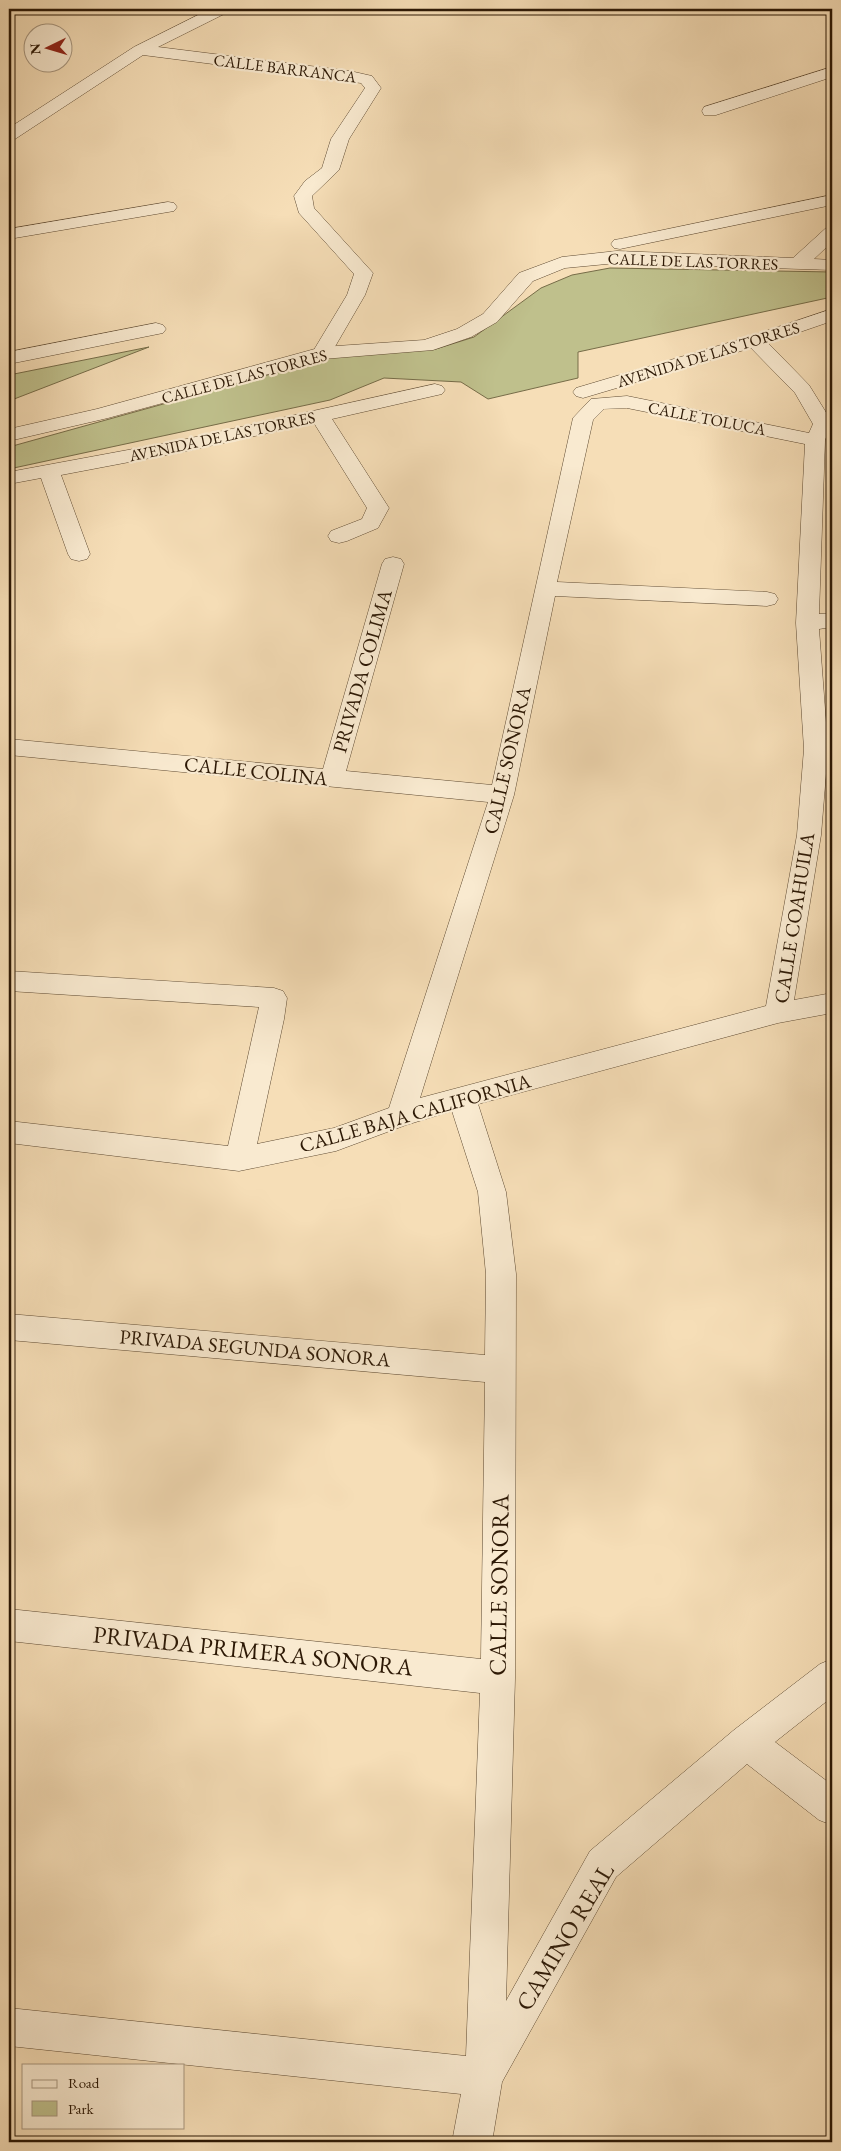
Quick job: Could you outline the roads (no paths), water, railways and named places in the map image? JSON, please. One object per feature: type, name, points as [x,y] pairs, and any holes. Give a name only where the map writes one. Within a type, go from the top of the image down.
[{"type":"street","points":[[9,135],[140,50],[222,9]]},
{"type":"street","name":"CALLE BARRANCA","points":[[140,50],[350,76],[366,79],[373,88],[340,139],[330,170],[311,185],[303,196],[306,209],[364,273],[356,295],[322,353]]},
{"type":"street","points":[[710,110],[832,72]]},
{"type":"street","points":[[620,244],[832,200]]},
{"type":"street","points":[[9,234],[168,207]]},
{"type":"street","name":"CALLE DE LAS TORRES","points":[[9,435],[101,414],[322,353],[426,346],[464,333],[490,318],[526,277],[562,263],[617,257],[798,264],[832,232]]},
{"type":"street","points":[[798,264],[832,265]]},
{"type":"street","name":"AVENIDA DE LAS TORRES","points":[[590,398],[832,315]]},
{"type":"street","points":[[9,358],[156,329]]},
{"type":"street","name":"CALLE COAHUILA","points":[[755,341],[800,385],[814,404],[823,424],[815,440],[823,466],[807,623],[816,749],[809,835],[778,1013]]},
{"type":"street","name":"AVENIDA DE LAS TORRES","points":[[9,478],[182,446],[435,390]]},
{"type":"street","name":"CALLE TOLUCA","points":[[590,398],[627,402],[815,440]]},
{"type":"street","name":"CALLE SONORA","points":[[401,1115],[502,795],[545,588],[590,398]]},
{"type":"street","points":[[319,415],[378,508],[370,524],[339,536]]},
{"type":"street","points":[[49,471],[79,554]]},
{"type":"street","name":"PRIVADA COLIMA","points":[[332,779],[393,564]]},
{"type":"street","points":[[545,588],[767,599]]},
{"type":"street","points":[[807,623],[832,620]]},
{"type":"street","name":"CALLE COLINA","points":[[9,747],[502,795]]},
{"type":"street","points":[[9,981],[274,998],[271,1019],[239,1159]]},
{"type":"street","name":"CALLE BAJA CALIFORNIA","points":[[9,1132],[239,1159],[336,1139],[401,1115],[462,1097],[778,1013],[832,1002]]},
{"type":"street","name":"CALLE SONORA","points":[[462,1097],[492,1192],[501,1274],[498,1678],[484,2077]]},
{"type":"street","name":"PRIVADA SEGUNDA SONORA","points":[[9,1327],[501,1370]]},
{"type":"street","name":"PRIVADA PRIMERA SONORA","points":[[9,1625],[498,1678]]},
{"type":"street","name":"CAMINO REAL","points":[[472,2142],[484,2077],[603,1864],[746,1742],[832,1676]]},
{"type":"street","points":[[746,1742],[832,1807]]},
{"type":"street","points":[[9,2027],[484,2077]]}]
